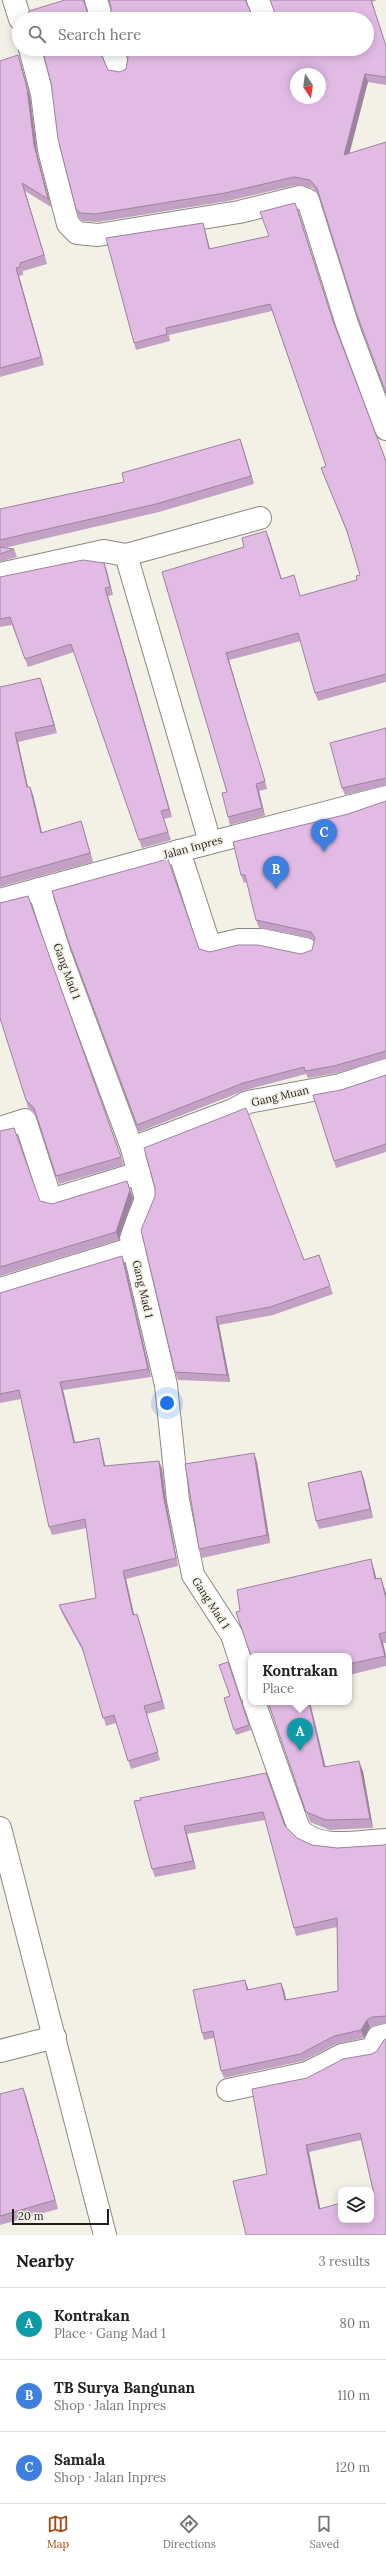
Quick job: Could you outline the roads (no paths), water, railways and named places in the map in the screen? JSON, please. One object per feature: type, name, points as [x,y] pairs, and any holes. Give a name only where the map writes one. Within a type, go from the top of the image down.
[{"type":"street","points":[[14,0],[18,12]]},
{"type":"street","points":[[96,0],[100,12]]},
{"type":"street","points":[[258,0],[263,12]]},
{"type":"street","points":[[32,56],[42,94],[49,150],[68,224],[77,232],[98,235],[239,212],[300,197],[308,200],[347,324],[386,429]]},
{"type":"street","points":[[114,56],[119,69]]},
{"type":"street","points":[[0,574],[104,551],[126,555],[260,518]]},
{"type":"street","points":[[126,555],[210,842]]},
{"type":"street","name":"Jalan Inpres","points":[[0,900],[210,842],[386,797]]},
{"type":"street","points":[[179,851],[210,947],[239,940],[262,940],[306,949]]},
{"type":"street","name":"Gang Mad 1","points":[[39,889],[60,954],[132,1148],[146,1199],[131,1237],[166,1385],[178,1500],[191,1570],[232,1635],[248,1684]]},
{"type":"street","name":"Gang Muan","points":[[132,1148],[233,1110],[248,1102],[340,1084],[386,1070]]},
{"type":"street","points":[[0,1128],[25,1120],[51,1200],[138,1173]]},
{"type":"street","points":[[0,1289],[134,1248]]},
{"type":"street","points":[[255,1705],[299,1828],[305,1835],[312,1840],[324,1842],[386,1840]]},
{"type":"street","points":[[0,1828],[105,2235]]},
{"type":"street","points":[[228,2090],[307,2073],[342,2056],[372,2048],[378,2037],[386,2035]]},
{"type":"street","points":[[0,2051],[55,2037]]},
{"type":"place","name":"Samala","points":[[324,852]]},
{"type":"place","name":"TB Surya Bangunan","points":[[276,889]]},
{"type":"place","name":"Kontrakan","points":[[300,1751]]}]
